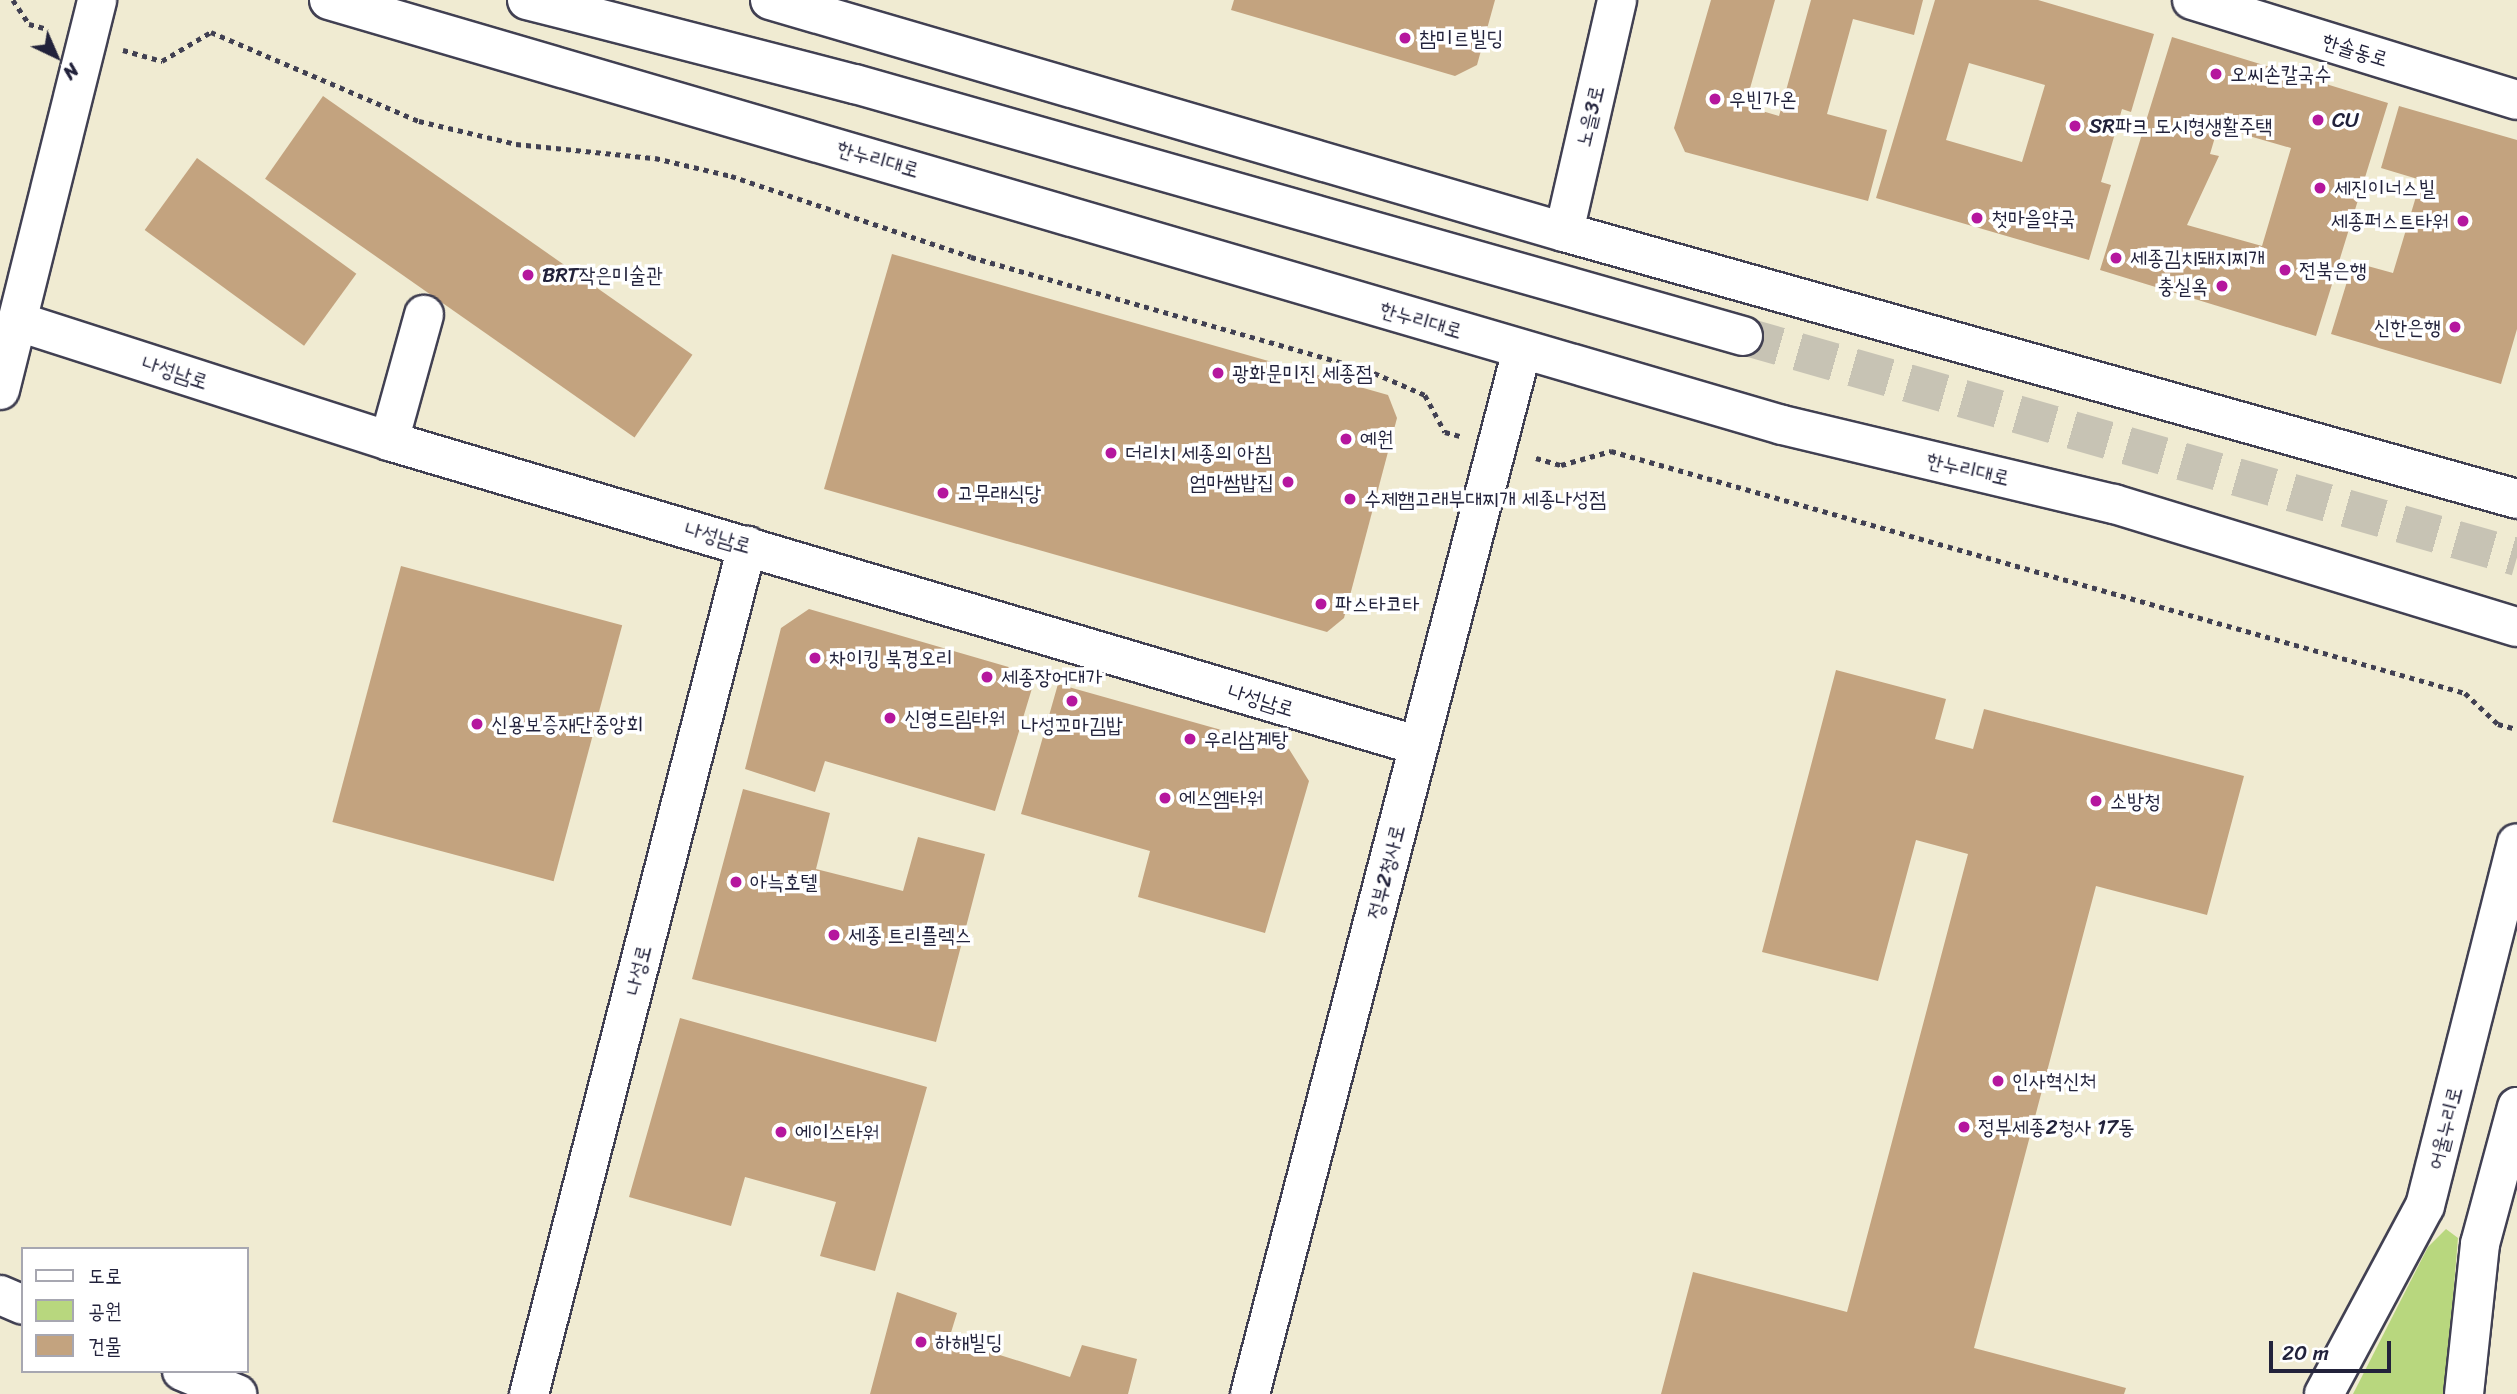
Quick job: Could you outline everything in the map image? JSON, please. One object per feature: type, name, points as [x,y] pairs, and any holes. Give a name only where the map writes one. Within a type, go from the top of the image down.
[{"type":"street","points":[[0,390],[97,0]]},
{"type":"street","name":"한누리대로","points":[[329,0],[1782,425],[2114,503],[2517,627]]},
{"type":"street","points":[[527,0],[855,84],[1743,336]]},
{"type":"street","points":[[770,0],[1564,232],[2517,499]]},
{"type":"street","name":"노을3로","points":[[1564,232],[1617,0]]},
{"type":"street","name":"한솔동로","points":[[2192,0],[2517,100]]},
{"type":"street","points":[[389,440],[424,315]]},
{"type":"street","name":"나성남로","points":[[19,322],[389,440],[1419,746]]},
{"type":"street","name":"정부2청사로","points":[[1250,1394],[1522,350]]},
{"type":"street","name":"나성로","points":[[528,1394],[747,546]]},
{"type":"street","name":"어울누리로","points":[[2324,1394],[2425,1206],[2517,843]]},
{"type":"street","points":[[2464,1394],[2480,1244],[2517,1107]]},
{"type":"street","points":[[0,1295],[21,1303]]},
{"type":"street","points":[[187,1373],[237,1394]]},
{"type":"path","points":[[13,0],[29,24]]},
{"type":"path","points":[[162,61],[211,32],[419,121],[516,145],[655,158],[731,176],[971,257],[1365,369],[1425,395],[1445,432]]},
{"type":"path","points":[[1561,465],[1611,451],[2465,693],[2498,724],[2517,729]]},
{"type":"green space","points":[[2446,1229],[2458,1238],[2445,1394],[2353,1394],[2428,1247]]},
{"type":"building","name":"참미르빌딩","points":[[1234,0],[1495,0],[1477,65],[1455,76],[1231,10]]},
{"type":"building","name":"우빈가온","points":[[1711,0],[1775,0],[1745,106],[1779,116],[1811,0],[1923,0],[1914,35],[1853,19],[1833,92],[1827,114],[1887,130],[1868,201],[1685,152],[1674,128]]},
{"type":"building","name":"SR파크 도시형생활주택","points":[[1935,0],[2038,0],[2154,34],[2131,112],[2122,109],[2101,182],[2111,185],[2089,260],[1876,198]],"holes":[[[1969,63],[2045,85],[2022,162],[1946,140]]]},
{"type":"building","name":"세진이너스빌","points":[[2172,37],[2388,103],[2316,336],[2100,270]],"holes":[[[2218,127],[2291,148],[2262,246],[2187,225],[2219,156],[2210,154]]]},
{"type":"building","points":[[323,96],[692,355],[635,437],[265,179]]},
{"type":"building","name":"세종퍼스트타워","points":[[2399,106],[2517,140],[2517,329],[2501,384],[2331,334],[2353,262],[2393,273],[2421,180],[2381,168]]},
{"type":"building","points":[[197,158],[356,274],[304,346],[145,230]]},
{"type":"building","name":"더리치 세종의 아침","points":[[892,254],[1388,395],[1397,418],[1344,618],[1327,632],[824,489]]},
{"type":"building","name":"신용보증재단중앙회","points":[[401,566],[622,625],[554,881],[332,822]]},
{"type":"building","name":"신영드림타워","points":[[809,609],[1036,675],[995,811],[825,761],[815,792],[745,769],[781,628]]},
{"type":"building","name":"정부세종2청사 17동","points":[[1836,670],[1946,699],[1935,739],[1973,749],[1984,709],[2244,776],[2207,915],[2096,886],[1974,1348],[2126,1388],[2124,1394],[1661,1394],[1693,1272],[1847,1312],[1968,854],[1916,840],[1878,981],[1762,952]]},
{"type":"building","name":"에스엠타워","points":[[1058,684],[1289,749],[1309,781],[1265,933],[1138,897],[1150,851],[1021,814]]},
{"type":"building","name":"세종 트리플렉스","points":[[743,789],[830,813],[816,869],[903,891],[918,837],[985,854],[936,1042],[692,979]]},
{"type":"building","name":"에이스타워","points":[[680,1018],[927,1087],[875,1271],[820,1256],[836,1202],[745,1177],[731,1226],[629,1197]]},
{"type":"building","name":"하해빌딩","points":[[897,1292],[957,1313],[949,1339],[1070,1377],[1082,1345],[1137,1359],[1128,1394],[870,1394]]},
{"type":"tunnel","points":[[1743,336],[2517,557]]},
{"type":"place","name":"참미르빌딩","points":[[1405,38]]},
{"type":"place","name":"오씨손칼국수","points":[[2216,74]]},
{"type":"place","name":"우빈가온","points":[[1715,99]]},
{"type":"place","name":"CU","points":[[2318,120]]},
{"type":"place","name":"SR파크 도시형생활주택","points":[[2075,126]]},
{"type":"place","name":"세진이너스빌","points":[[2320,188]]},
{"type":"place","name":"첫마을약국","points":[[1977,218]]},
{"type":"place","name":"세종퍼스트타워","points":[[2463,221]]},
{"type":"place","name":"세종김치돼지찌개","points":[[2116,258]]},
{"type":"place","name":"전북은행","points":[[2285,270]]},
{"type":"place","name":"BRT작은미술관","points":[[528,275]]},
{"type":"place","name":"충실옥","points":[[2222,286]]},
{"type":"place","name":"신한은행","points":[[2455,327]]},
{"type":"place","name":"광화문미진 세종점","points":[[1218,373]]},
{"type":"place","name":"예원","points":[[1346,439]]},
{"type":"place","name":"더리치 세종의 아침","points":[[1111,453]]},
{"type":"place","name":"엄마쌈밥집","points":[[1288,482]]},
{"type":"place","name":"고무래식당","points":[[943,493]]},
{"type":"place","name":"수제햄고래부대찌개 세종나성점","points":[[1350,499]]},
{"type":"place","name":"파스타코타","points":[[1321,604]]},
{"type":"place","name":"차이킹 북경오리","points":[[815,658]]},
{"type":"place","name":"세종장어대가","points":[[987,677]]},
{"type":"place","name":"나성꼬마김밥","points":[[1072,701]]},
{"type":"place","name":"신영드림타워","points":[[890,718]]},
{"type":"place","name":"신용보증재단중앙회","points":[[477,724]]},
{"type":"place","name":"우리삼계탕","points":[[1190,739]]},
{"type":"place","name":"에스엠타워","points":[[1165,798]]},
{"type":"place","name":"소방청","points":[[2096,801]]},
{"type":"place","name":"아늑호텔","points":[[736,882]]},
{"type":"place","name":"세종 트리플렉스","points":[[834,935]]},
{"type":"place","name":"인사혁신처","points":[[1998,1081]]},
{"type":"place","name":"정부세종2청사 17동","points":[[1964,1127]]},
{"type":"place","name":"에이스타워","points":[[781,1132]]},
{"type":"place","name":"하해빌딩","points":[[921,1342]]}]
